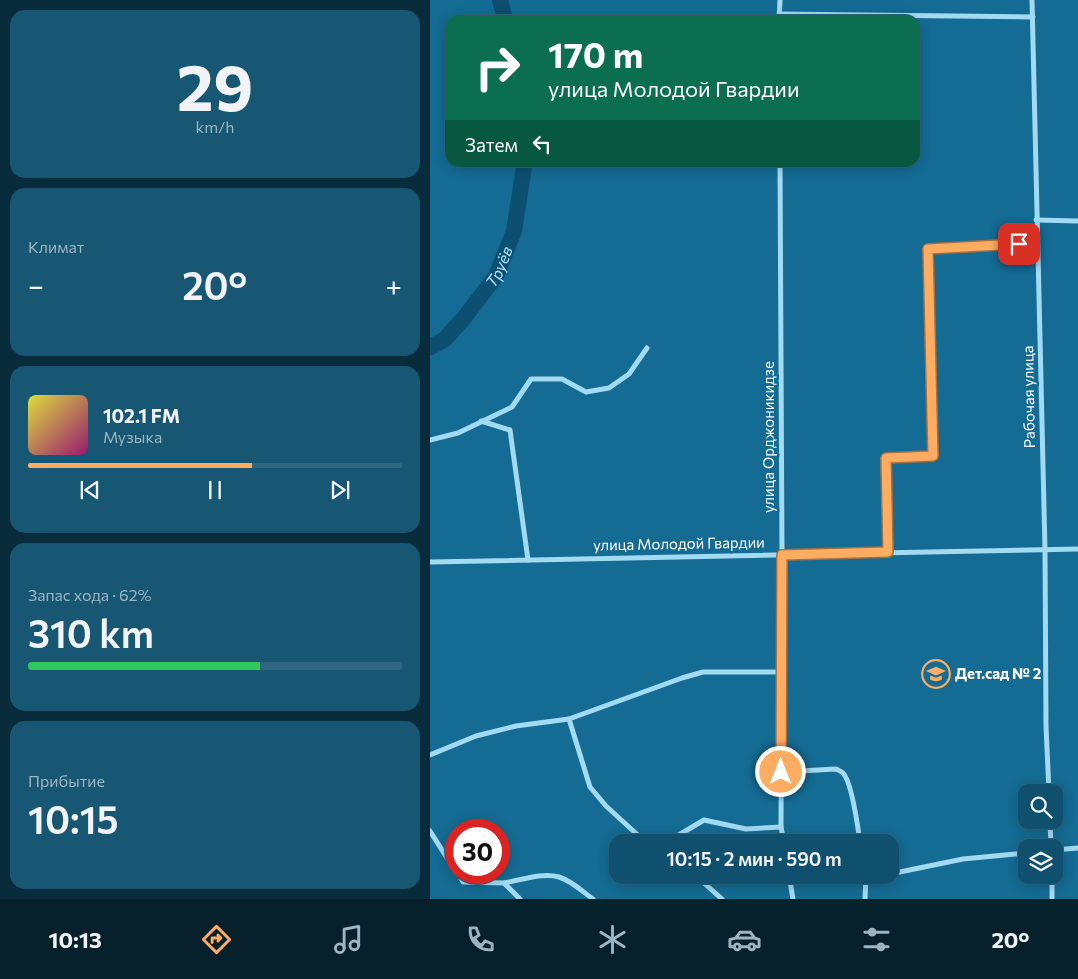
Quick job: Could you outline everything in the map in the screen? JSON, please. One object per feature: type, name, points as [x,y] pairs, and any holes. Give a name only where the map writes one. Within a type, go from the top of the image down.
[{"type":"street","points":[[780,0],[780,15]]},
{"type":"street","name":"Рабочая улица","points":[[1032,0],[1049,784]]},
{"type":"street","points":[[920,17],[1033,17]]},
{"type":"street","name":"улица Орджоникидзе","points":[[780,167],[782,834]]},
{"type":"street","points":[[1036,220],[1078,220]]},
{"type":"street","points":[[888,552],[886,458],[933,456],[928,249],[1037,244]]},
{"type":"street","points":[[430,440],[458,433],[512,407],[530,379],[562,379],[586,392],[609,388],[628,374],[647,348]]},
{"type":"street","points":[[481,421],[510,430],[528,560]]},
{"type":"street","name":"улица Молодой Гвардии","points":[[430,562],[1078,549]]},
{"type":"street","points":[[430,755],[476,736],[516,726],[569,719],[703,672],[782,672]]},
{"type":"street","points":[[569,719],[590,787],[606,806],[637,834]]},
{"type":"street","points":[[781,772],[836,769],[843,773],[855,810],[859,834]]},
{"type":"street","points":[[684,834],[704,820],[746,829],[781,827]]},
{"type":"street","points":[[430,831],[445,855]]},
{"type":"street","points":[[1063,849],[1078,848]]},
{"type":"street","points":[[899,872],[962,859],[1018,854]]},
{"type":"street","points":[[510,882],[547,876],[559,877],[593,899]]},
{"type":"street","points":[[505,884],[520,899]]},
{"type":"street","points":[[705,884],[722,899]]},
{"type":"street","points":[[790,884],[793,899]]},
{"type":"street","points":[[865,899],[866,884]]},
{"type":"street","points":[[1052,884],[1052,899]]},
{"type":"waterway","name":"Труёв","points":[[500,0],[504,15]]},
{"type":"waterway","name":"Труёв","points":[[430,347],[444,340],[464,318],[496,276],[514,231],[524,167]]},
{"type":"place","name":"Дет.сад № 2","points":[[936,674]]},
{"type":"route","points":[[781,772],[782,555],[888,552],[886,458],[933,456],[928,249],[1019,244]]}]
